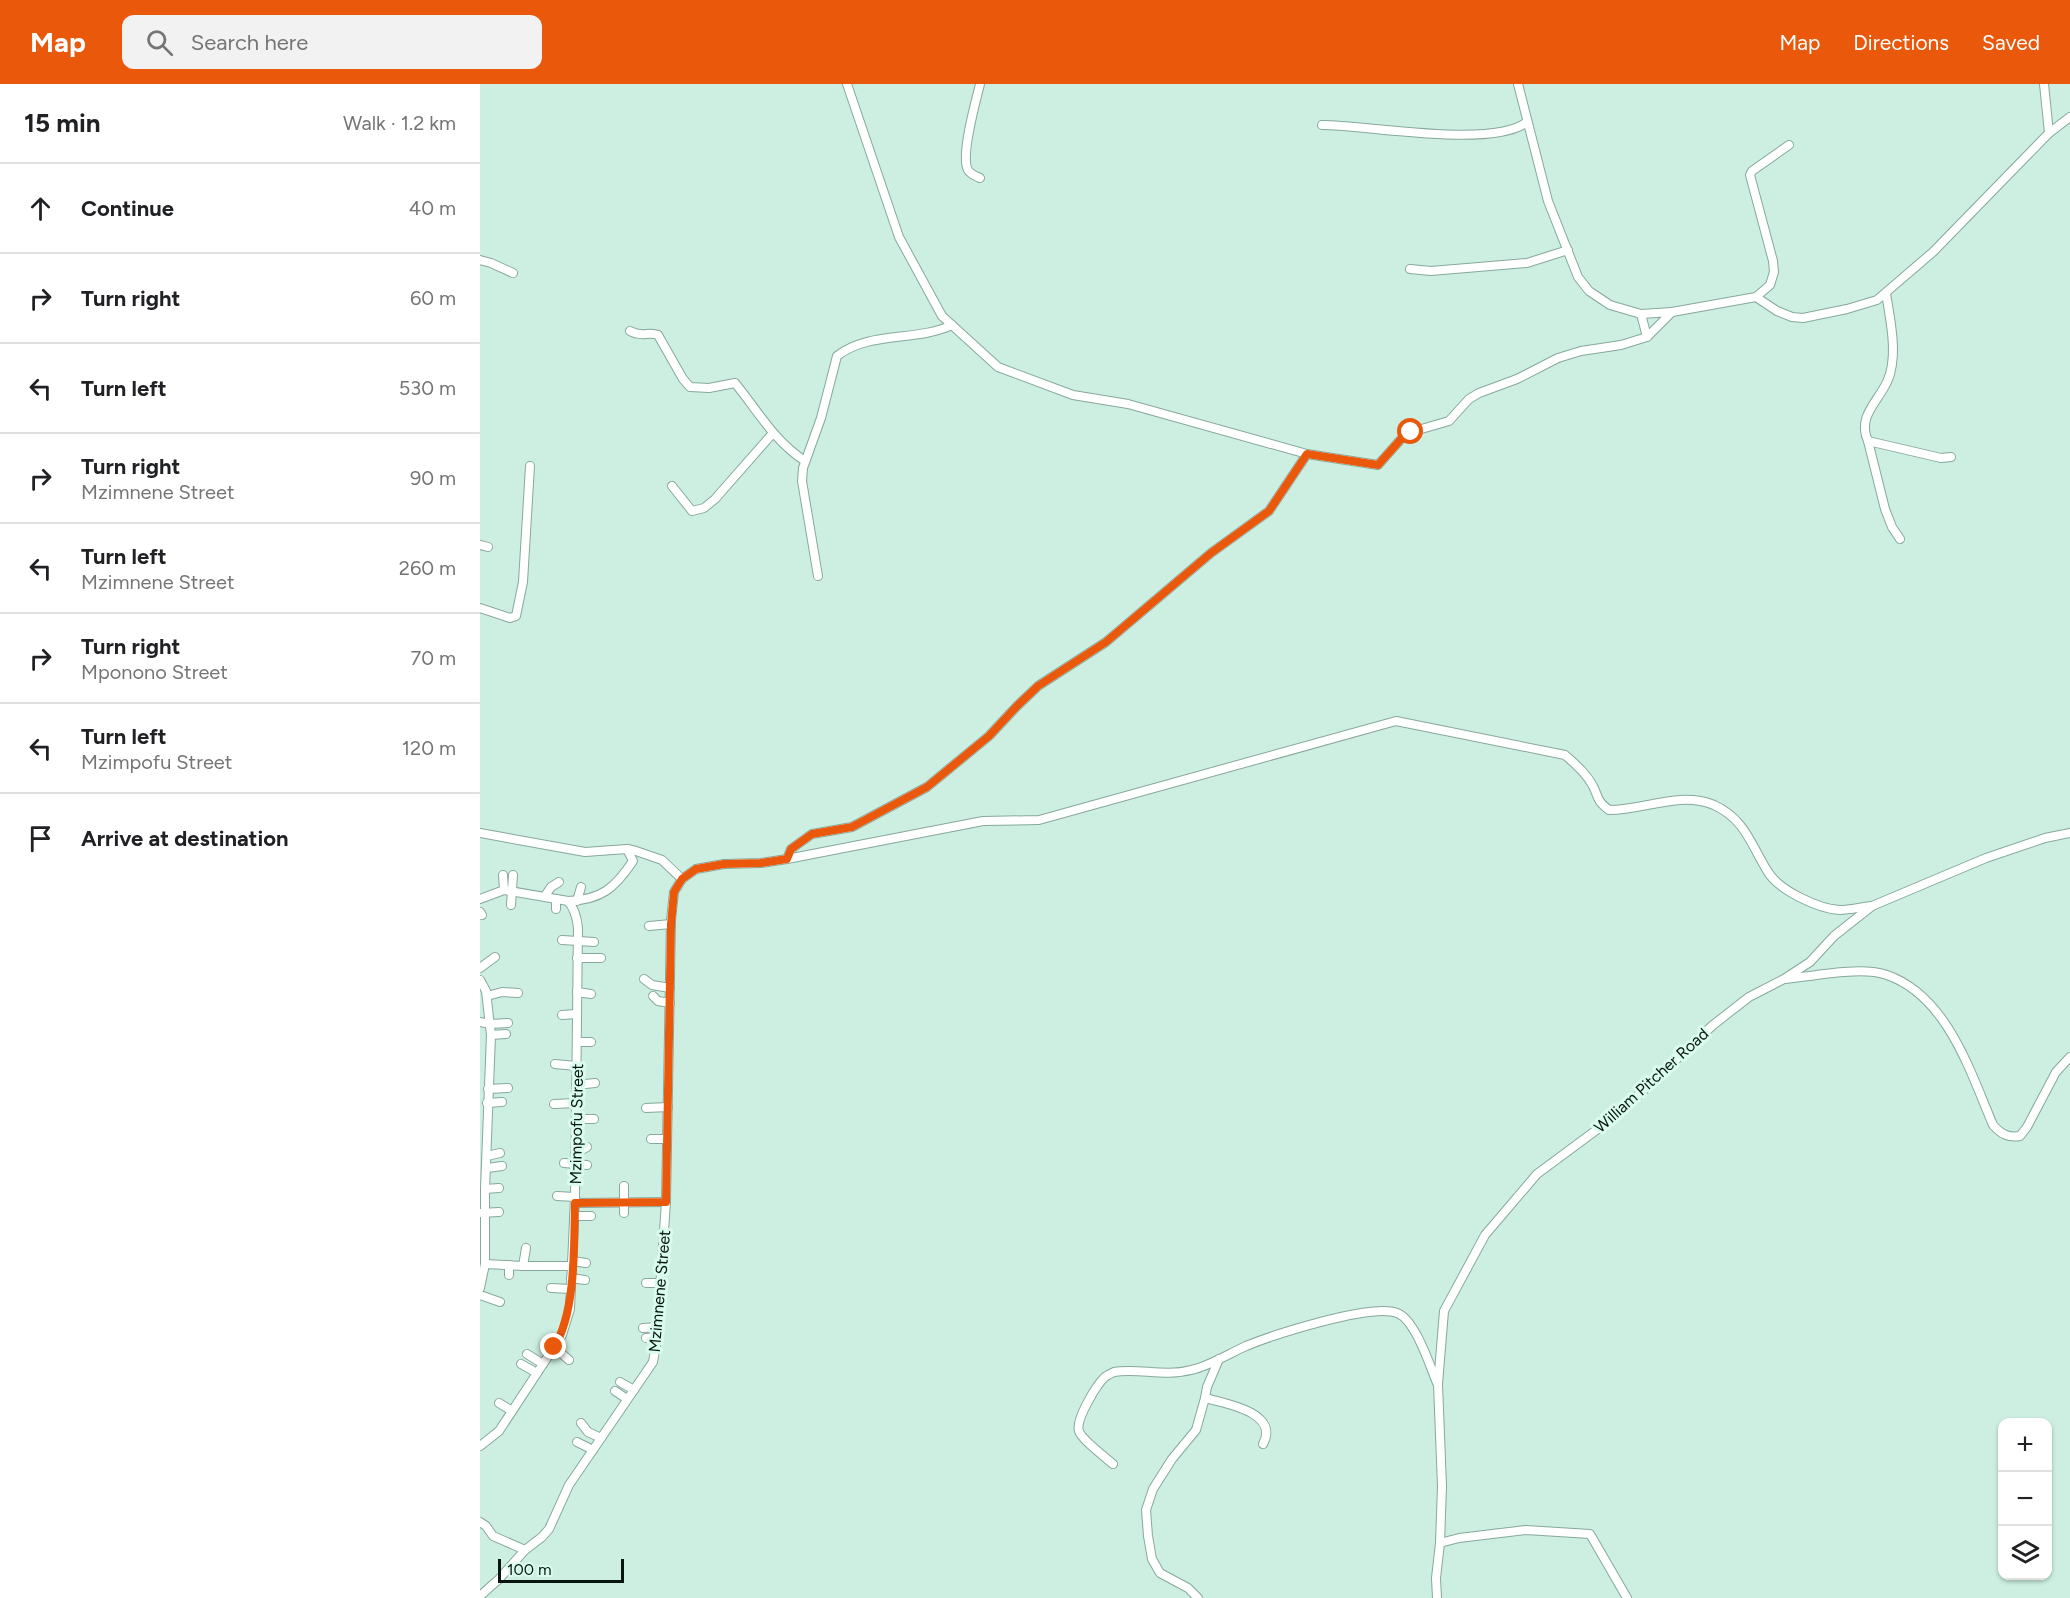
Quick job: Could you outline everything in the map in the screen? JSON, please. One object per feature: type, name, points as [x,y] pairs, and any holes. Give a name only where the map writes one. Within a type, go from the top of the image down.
[{"type":"street","points":[[847,84],[899,237],[942,316],[998,368],[1073,395],[1128,404],[1307,454],[1378,465],[1402,438],[1411,432],[1449,421],[1469,399],[1479,393],[1517,379],[1569,355],[1647,338],[1672,312]]},
{"type":"street","points":[[980,84],[969,128],[966,156],[967,169],[972,175],[980,178]]},
{"type":"street","points":[[1518,84],[1548,201],[1578,277],[1589,291],[1610,305],[1641,314],[1672,312],[1756,297],[1770,285],[1774,272],[1773,261],[1750,175],[1752,171],[1789,145]]},
{"type":"street","points":[[2044,84],[2049,133]]},
{"type":"street","points":[[1756,297],[1777,311],[1792,317],[1803,318],[1877,300],[1933,252],[2049,133],[2070,117]]},
{"type":"street","points":[[1322,125],[1458,134],[1513,130],[1527,122]]},
{"type":"street","points":[[1410,269],[1431,271],[1527,263],[1568,250]]},
{"type":"street","points":[[480,260],[491,262],[513,273]]},
{"type":"street","points":[[1886,293],[1891,326],[1890,375],[1864,426],[1885,509],[1900,539]]},
{"type":"street","points":[[1641,314],[1647,338]]},
{"type":"street","points":[[818,576],[802,481],[805,461],[821,418],[837,356],[858,343],[937,332],[952,325]]},
{"type":"street","points":[[630,331],[638,335],[658,335],[690,387],[709,388],[735,383],[773,434],[785,447],[805,461]]},
{"type":"street","points":[[672,486],[692,511],[704,508],[715,499],[773,434]]},
{"type":"street","points":[[1868,441],[1941,458],[1951,457]]},
{"type":"street","points":[[787,859],[791,849],[812,834],[852,827],[927,787],[989,736],[1038,686],[1106,642],[1211,553],[1269,511],[1307,454]]},
{"type":"street","points":[[480,608],[510,618],[516,616],[522,582],[530,466]]},
{"type":"street","points":[[480,833],[585,852],[627,849],[662,860],[682,879],[696,869],[724,864],[761,863],[787,859],[983,821],[1039,820],[1396,721],[1565,755],[1583,772],[1594,787],[1596,797],[1609,810],[1623,810],[1687,799],[1713,805],[1733,816],[1747,834],[1769,875],[1785,888],[1819,906],[1840,910],[1872,906]]},
{"type":"street","name":"William Pitcher Road","points":[[1437,1598],[1436,1578],[1442,1486],[1438,1384],[1444,1311],[1485,1235],[1537,1174],[1618,1114],[1722,1018],[1749,997],[1784,979],[1810,962],[1834,936],[1872,906],[1986,858],[2045,838],[2070,833]]},
{"type":"street","points":[[480,898],[504,890],[568,902],[596,897],[622,877],[633,861],[627,849]]},
{"type":"street","points":[[503,875],[504,890]]},
{"type":"street","points":[[511,905],[513,875]]},
{"type":"street","name":"Mzimnene Street","points":[[480,1596],[549,1529],[562,1499],[653,1362],[657,1337],[666,1202],[671,924],[674,892],[682,879]]},
{"type":"street","points":[[544,896],[559,882]]},
{"type":"street","points":[[577,901],[581,887]]},
{"type":"street","points":[[556,898],[556,909]]},
{"type":"street","name":"Mzimpofu Street","points":[[480,1446],[499,1431],[562,1335],[567,1318],[571,1289],[575,1200],[578,958],[577,917],[568,902]]},
{"type":"street","points":[[649,926],[671,924]]},
{"type":"street","points":[[562,940],[594,942]]},
{"type":"street","points":[[480,968],[495,957]]},
{"type":"street","points":[[578,958],[601,958]]},
{"type":"street","points":[[1784,979],[1846,971],[1885,974],[1909,986],[1944,1019],[1957,1041],[1993,1125],[2000,1133],[2011,1137],[2020,1136],[2027,1127],[2056,1072],[2070,1057]]},
{"type":"street","points":[[644,979],[652,985],[670,988]]},
{"type":"street","points":[[480,980],[487,996],[491,1035],[489,1089],[485,1106],[484,1134],[488,1156],[483,1213],[485,1264],[480,1288]]},
{"type":"street","points":[[487,996],[502,992],[518,993]]},
{"type":"street","points":[[577,992],[591,994]]},
{"type":"street","points":[[653,996],[658,1001],[670,1003]]},
{"type":"street","points":[[562,1015],[577,1014]]},
{"type":"street","points":[[480,1022],[508,1023]]},
{"type":"street","points":[[491,1035],[506,1034]]},
{"type":"street","points":[[577,1042],[591,1042]]},
{"type":"street","points":[[555,1064],[576,1066]]},
{"type":"street","points":[[576,1085],[595,1083]]},
{"type":"street","points":[[489,1089],[508,1088]]},
{"type":"street","points":[[485,1106],[502,1102]]},
{"type":"street","points":[[554,1104],[576,1103]]},
{"type":"street","points":[[646,1108],[668,1107]]},
{"type":"street","points":[[576,1119],[594,1119]]},
{"type":"street","points":[[651,1139],[667,1139]]},
{"type":"street","points":[[576,1154],[587,1147]]},
{"type":"street","points":[[488,1156],[500,1153]]},
{"type":"street","points":[[564,1163],[587,1165]]},
{"type":"street","points":[[487,1168],[502,1166]]},
{"type":"street","points":[[624,1186],[626,1203],[624,1213]]},
{"type":"street","points":[[485,1189],[499,1188]]},
{"type":"street","points":[[557,1196],[575,1200],[626,1203],[666,1202]]},
{"type":"street","points":[[483,1213],[499,1212]]},
{"type":"street","points":[[574,1216],[591,1216]]},
{"type":"street","points":[[523,1266],[525,1248]]},
{"type":"street","points":[[485,1264],[523,1266],[586,1263]]},
{"type":"street","points":[[509,1266],[509,1275]]},
{"type":"street","points":[[571,1278],[585,1280]]},
{"type":"street","points":[[646,1283],[660,1282]]},
{"type":"street","points":[[551,1288],[571,1289]]},
{"type":"street","points":[[480,1295],[500,1302]]},
{"type":"street","points":[[1113,1464],[1079,1432],[1081,1415],[1106,1376],[1122,1371],[1176,1373],[1193,1370],[1248,1346],[1322,1323],[1372,1312],[1389,1311],[1399,1313],[1406,1318],[1438,1384]]},
{"type":"street","points":[[643,1328],[657,1327]]},
{"type":"street","points":[[646,1338],[657,1337]]},
{"type":"street","points":[[554,1347],[569,1360]]},
{"type":"street","points":[[527,1354],[543,1364]]},
{"type":"street","points":[[1198,1598],[1188,1588],[1160,1573],[1152,1559],[1146,1510],[1153,1490],[1172,1460],[1196,1430],[1207,1387],[1219,1359]]},
{"type":"street","points":[[521,1364],[537,1373]]},
{"type":"street","points":[[620,1382],[634,1390]]},
{"type":"street","points":[[615,1391],[627,1399]]},
{"type":"street","points":[[1206,1398],[1257,1416],[1267,1430],[1267,1437],[1263,1444]]},
{"type":"street","points":[[499,1403],[512,1411]]},
{"type":"street","points":[[581,1423],[588,1432],[601,1438]]},
{"type":"street","points":[[578,1442],[593,1450]]},
{"type":"street","points":[[480,1522],[493,1536],[525,1550]]},
{"type":"street","points":[[1440,1544],[1468,1537],[1526,1530],[1590,1534],[1627,1598]]},
{"type":"route","points":[[554,1347],[562,1335],[570,1309],[575,1203],[666,1202],[671,924],[674,892],[682,879],[696,869],[724,864],[761,863],[787,859],[791,849],[798,842],[812,834],[852,827],[927,787],[989,736],[1038,686],[1106,642],[1211,553],[1269,511],[1307,454],[1378,465],[1402,438],[1411,432]]}]
